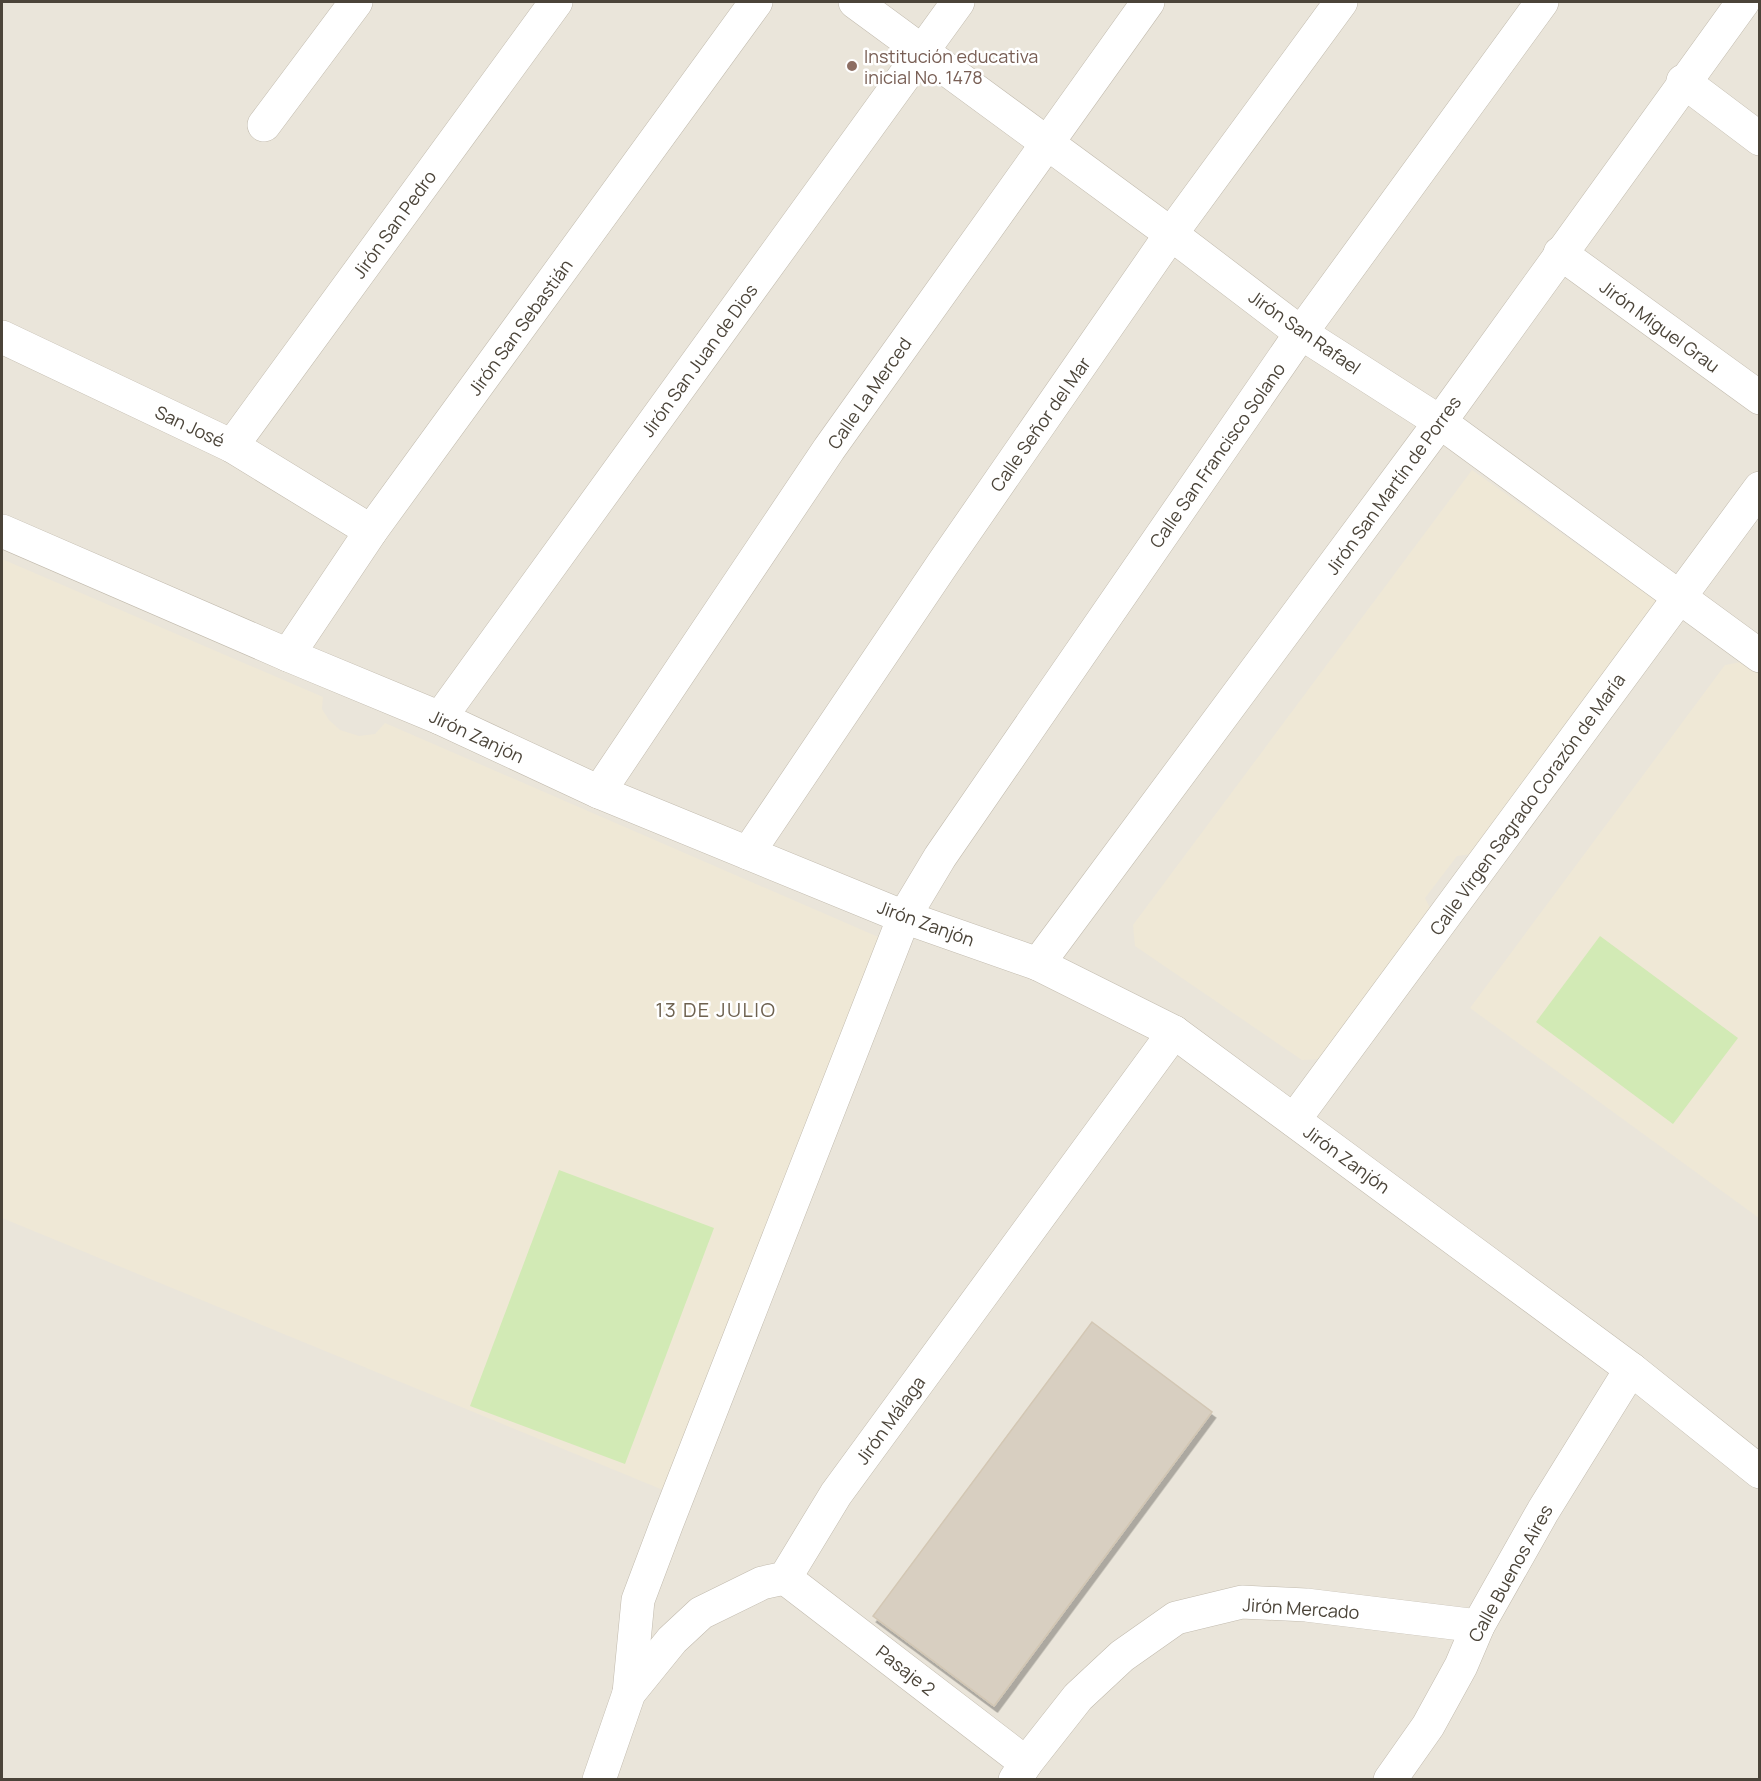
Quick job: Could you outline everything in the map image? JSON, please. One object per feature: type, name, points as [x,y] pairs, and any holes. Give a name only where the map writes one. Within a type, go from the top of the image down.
[{"type":"street","points":[[264,125],[356,2]]},
{"type":"street","name":"Jirón San Pedro","points":[[232,446],[556,2]]},
{"type":"street","name":"Jirón San Sebastián","points":[[288,655],[371,531],[756,2]]},
{"type":"street","name":"Jirón San Rafael","points":[[855,2],[1171,234],[1301,333],[1440,422],[1760,656]]},
{"type":"street","name":"Jirón San Juan de Dios","points":[[440,718],[958,2]]},
{"type":"street","name":"Calle La Merced","points":[[599,792],[829,449],[1148,2]]},
{"type":"street","name":"Calle Señor del Mar","points":[[748,853],[951,552],[1171,234],[1341,2]]},
{"type":"street","name":"Calle San Francisco Solano","points":[[628,1693],[638,1600],[904,917],[940,857],[1301,333],[1542,2]]},
{"type":"street","name":"Jirón San Martín de Porres","points":[[1038,964],[1440,422],[1683,81],[1743,2]]},
{"type":"street","points":[[1683,81],[1760,139]]},
{"type":"street","name":"Jirón Miguel Grau","points":[[1560,253],[1760,398]]},
{"type":"street","name":"San José","points":[[2,337],[232,446],[371,531]]},
{"type":"street","name":"Calle Virgen Sagrado Corazón de María","points":[[1294,1120],[1760,488]]},
{"type":"street","name":"Jirón Zanjón","points":[[2,531],[440,718],[599,792],[904,917],[1038,964],[1174,1032],[1631,1369],[1760,1472]]},
{"type":"street","name":"Jirón Málaga","points":[[786,1578],[836,1494],[1174,1032]]},
{"type":"street","name":"Calle Buenos Aires","points":[[1390,1779],[1428,1726],[1461,1666],[1478,1626],[1543,1511],[1631,1369]]},
{"type":"street","points":[[599,1779],[628,1693],[672,1640],[701,1613],[762,1583],[786,1578]]},
{"type":"street","name":"Pasaje 2","points":[[786,1578],[1020,1771]]},
{"type":"street","name":"Jirón Mercado","points":[[1020,1771],[1078,1697],[1122,1656],[1176,1618],[1242,1602],[1306,1605],[1478,1626]]},
{"type":"shaded area","points":[[2,2],[1759,2],[1759,1779],[2,1779]]},
{"type":"shaded area","points":[[1472,470],[1664,606],[1479,853],[1457,856],[1425,898],[1433,914],[1324,1059],[1302,1060],[1135,946],[1133,925]]},
{"type":"shaded area","points":[[2,559],[323,697],[322,709],[329,720],[340,730],[359,736],[375,734],[385,723],[883,939],[668,1492],[2,1218]]},
{"type":"shaded area","points":[[1742,662],[1759,674],[1759,1218],[1470,1008],[1725,665]]},
{"type":"green space","points":[[1600,936],[1738,1038],[1673,1124],[1536,1022]]},
{"type":"green space","points":[[559,1170],[714,1228],[625,1464],[470,1406]]},
{"type":"building","points":[[1092,1322],[1212,1412],[994,1706],[873,1616]]},
{"type":"place","name":"Institución educativa inicial No. 1478","points":[[852,66]]},
{"type":"district","name":"13 DE JULIO","points":[[716,1009]]}]
